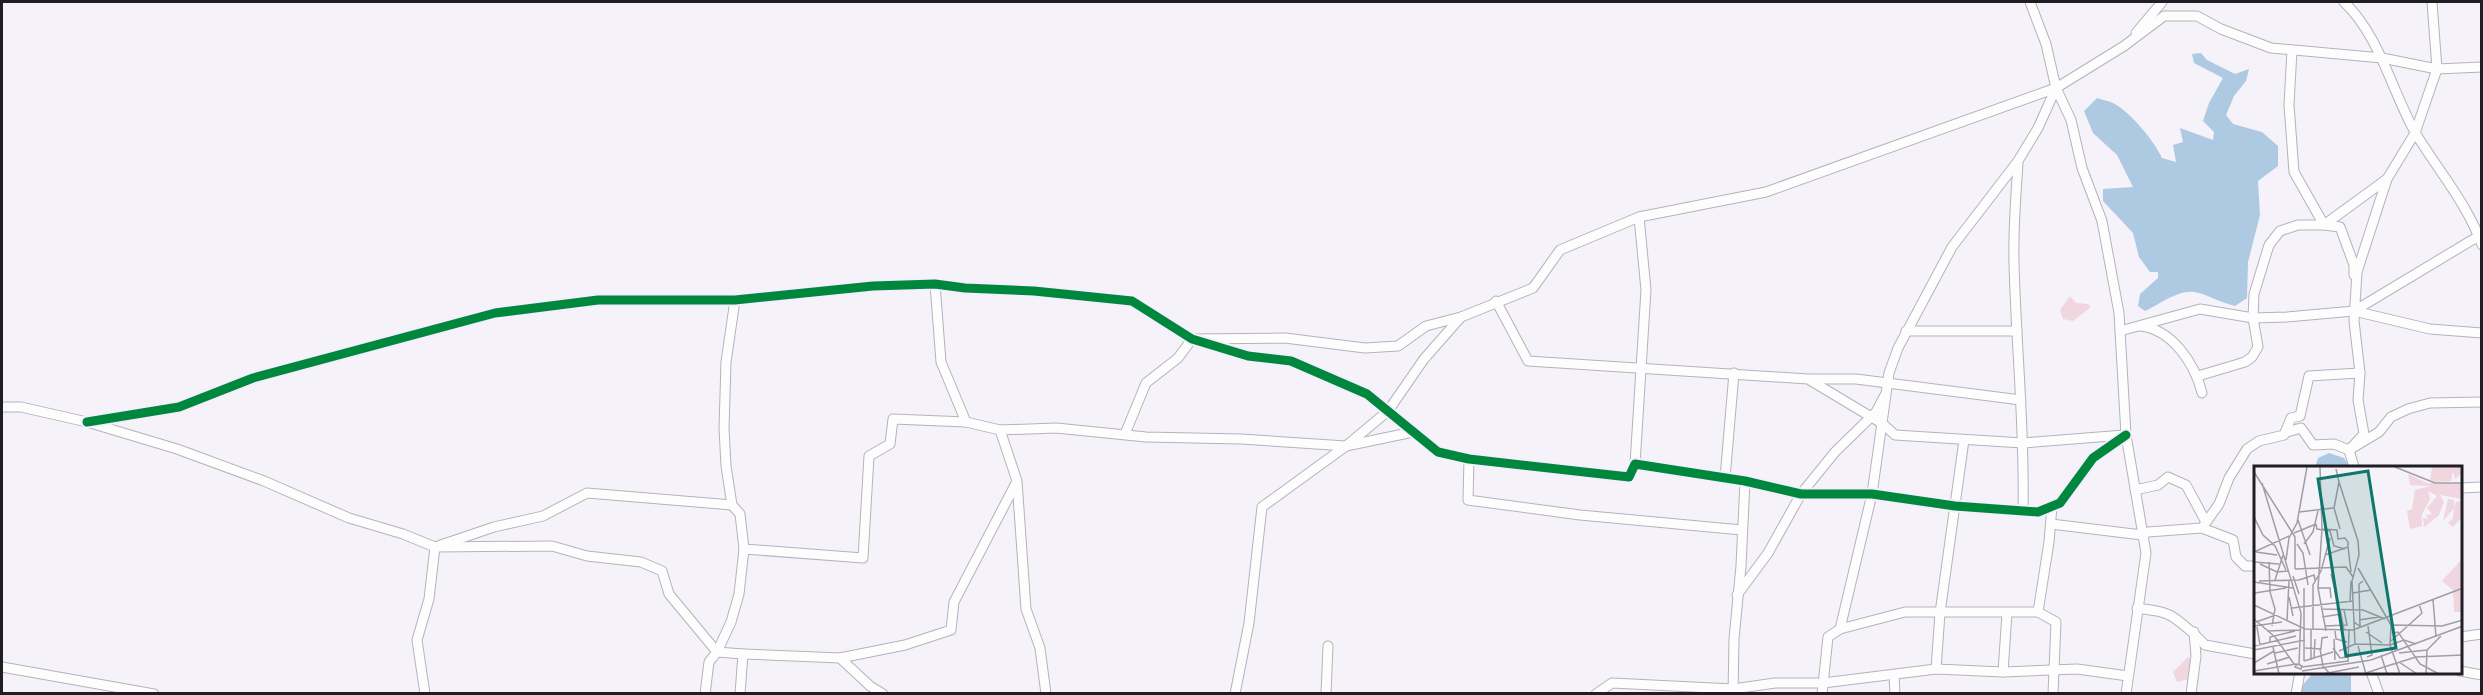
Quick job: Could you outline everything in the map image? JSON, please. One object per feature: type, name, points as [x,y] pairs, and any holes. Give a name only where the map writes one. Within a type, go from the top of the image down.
[{"type":"street","points":[[2030,2],[2046,44],[2056,88],[2071,120],[2082,168],[2102,221],[2120,331],[2126,435],[2146,553],[2126,693]]},
{"type":"street","points":[[2124,46],[2162,2]]},
{"type":"street","points":[[2344,2],[2352,9],[2382,58],[2415,132],[2456,195],[2480,238],[2354,310]]},
{"type":"street","points":[[2354,310],[2358,272],[2387,179],[2415,132],[2437,69],[2432,2]]},
{"type":"street","points":[[1192,339],[1285,338],[1365,348],[1398,346],[1426,326],[1461,317],[1533,288],[1560,250],[1639,218],[1766,192],[2056,88],[2124,46],[2164,16],[2198,16],[2221,29],[2271,48],[2382,58],[2437,69],[2481,67]]},
{"type":"street","points":[[2292,50],[2289,105],[2294,172],[2324,225]]},
{"type":"street","points":[[1840,629],[1872,494],[1888,386],[1898,348],[1952,247],[2018,161],[2038,128],[2056,88]]},
{"type":"street","points":[[2018,161],[2014,223],[2023,443],[2023,511]]},
{"type":"street","points":[[2324,225],[2387,179]]},
{"type":"street","points":[[87,422],[179,407],[253,378],[495,313],[598,300],[735,300],[873,286],[935,284],[1132,301],[1192,339],[1248,356],[1291,361],[1368,394],[1438,452],[1469,459],[1629,477],[1635,464],[1646,290],[1639,218]]},
{"type":"street","points":[[2198,376],[2234,366],[2252,357],[2258,347],[2253,318],[2254,294],[2269,245],[2280,231],[2298,225],[2340,227],[2354,265],[2354,310],[2360,373],[2358,400],[2364,434],[2349,450]]},
{"type":"street","points":[[935,284],[941,362],[966,422]]},
{"type":"street","points":[[705,693],[709,662],[717,652],[731,622],[739,594],[744,549],[740,513],[732,505],[726,466],[724,428],[726,362],[735,300]]},
{"type":"street","points":[[1496,301],[1528,361],[1642,370],[1734,373],[1808,379],[1856,379],[1888,386],[2021,400]]},
{"type":"street","points":[[2120,331],[2200,309],[2253,318],[2354,310],[2430,328],[2481,333]]},
{"type":"street","points":[[1235,693],[1249,623],[1262,507],[1346,446],[1388,411],[1424,359],[1461,317]]},
{"type":"street","points":[[2136,326],[2144,326],[2167,336],[2198,376],[2202,393]]},
{"type":"street","points":[[1906,331],[2017,332]]},
{"type":"street","points":[[1125,434],[1146,383],[1178,358],[1192,339]]},
{"type":"street","points":[[1725,478],[1734,373]]},
{"type":"street","points":[[2287,432],[2291,418],[2300,416],[2309,376],[2360,373]]},
{"type":"street","points":[[1808,379],[1883,424],[1894,435],[2023,443],[2126,435]]},
{"type":"street","points":[[1737,595],[1768,553],[1801,494],[1835,452],[1870,417],[1888,386]]},
{"type":"street","points":[[2349,450],[2379,432],[2391,417],[2408,409],[2430,403],[2481,402]]},
{"type":"street","points":[[2,407],[21,407],[87,422],[188,453],[264,481],[349,518],[403,534],[435,548],[552,546],[587,556],[641,562],[662,571],[669,594],[717,652],[743,654],[840,658],[905,645],[951,630],[954,602],[1017,481]]},
{"type":"street","points":[[744,549],[863,558],[868,456],[890,444],[893,419],[966,422],[1000,430],[1056,428],[1146,437],[1241,439],[1346,446],[1413,432]]},
{"type":"street","points":[[2204,525],[2219,504],[2229,478],[2253,443],[2301,428],[2313,445],[2334,444],[2349,450]]},
{"type":"street","points":[[1000,430],[1017,481],[1026,609],[1040,648],[1046,693]]},
{"type":"street","points":[[1635,464],[1745,481],[1801,494],[1872,494],[1955,506],[2038,512],[2060,503],[2093,458],[2126,435]]},
{"type":"street","points":[[1936,669],[1940,613],[1964,440]]},
{"type":"street","points":[[2349,450],[2354,466]]},
{"type":"street","points":[[1469,459],[1468,500],[1580,515],[1742,530]]},
{"type":"street","points":[[2135,490],[2158,485],[2168,477],[2186,484],[2204,525]]},
{"type":"street","points":[[1733,691],[1745,481]]},
{"type":"street","points":[[2462,488],[2481,487]]},
{"type":"street","points":[[435,548],[494,526],[543,516],[587,492],[732,505]]},
{"type":"street","points":[[2038,612],[2052,506]]},
{"type":"street","points":[[2050,524],[2142,535],[2148,532],[2204,525],[2233,540],[2236,557],[2245,566],[2254,566]]},
{"type":"street","points":[[425,693],[417,640],[429,599],[435,548]]},
{"type":"street","points":[[2137,608],[2167,614],[2194,632],[2205,645],[2254,654]]},
{"type":"street","points":[[1822,688],[1828,637],[1840,629],[1905,612],[2007,614],[2038,612],[2056,622],[2053,693]]},
{"type":"street","points":[[2003,672],[2007,614]]},
{"type":"street","points":[[2191,693],[2196,656],[2194,632]]},
{"type":"street","points":[[2462,637],[2481,634]]},
{"type":"street","points":[[1326,693],[1328,646]]},
{"type":"street","points":[[740,693],[743,654]]},
{"type":"street","points":[[840,658],[870,686],[883,693]]},
{"type":"street","points":[[2,667],[154,693]]},
{"type":"street","points":[[1596,693],[1612,683],[1665,689],[1733,691],[1775,683],[1822,688],[1936,669],[2003,672],[2055,668],[2128,676]]},
{"type":"street","points":[[2462,671],[2481,675]]},
{"type":"street","points":[[2296,693],[2300,674]]},
{"type":"street","points":[[2372,674],[2379,693]]},
{"type":"street","points":[[1894,675],[1896,693]]},
{"type":"shaded area","points":[[2070,296],[2076,303],[2088,304],[2091,307],[2073,321],[2063,319],[2060,310]]},
{"type":"shaded area","points":[[2189,656],[2192,667],[2189,679],[2177,682],[2173,672]]},
{"type":"water","points":[[2201,53],[2207,60],[2235,74],[2249,69],[2246,81],[2234,96],[2226,115],[2233,124],[2262,132],[2278,146],[2278,166],[2258,181],[2260,215],[2248,262],[2247,298],[2235,306],[2199,293],[2188,292],[2175,295],[2145,311],[2138,306],[2140,294],[2158,278],[2158,272],[2150,272],[2139,257],[2133,233],[2103,201],[2103,189],[2133,187],[2117,155],[2093,133],[2084,111],[2097,98],[2115,104],[2142,128],[2162,158],[2176,162],[2173,145],[2183,142],[2180,128],[2213,140],[2214,132],[2203,121],[2209,103],[2223,78],[2194,63],[2192,54]]},
{"type":"water","points":[[2329,453],[2344,458],[2349,466],[2315,466],[2318,458]]},
{"type":"water","points":[[2312,674],[2351,674],[2351,693],[2300,694],[2302,686]]},
{"type":"cycle path","points":[[87,422],[179,407],[253,378],[495,313],[598,300],[735,300],[873,286],[935,284],[1132,301],[1192,339],[1248,356],[1291,361],[1367,394],[1438,452],[1469,459],[1629,477],[1635,464],[1745,481],[1801,494],[1872,494],[1955,506],[2038,512],[2060,503],[2093,458],[2126,435]]}]
